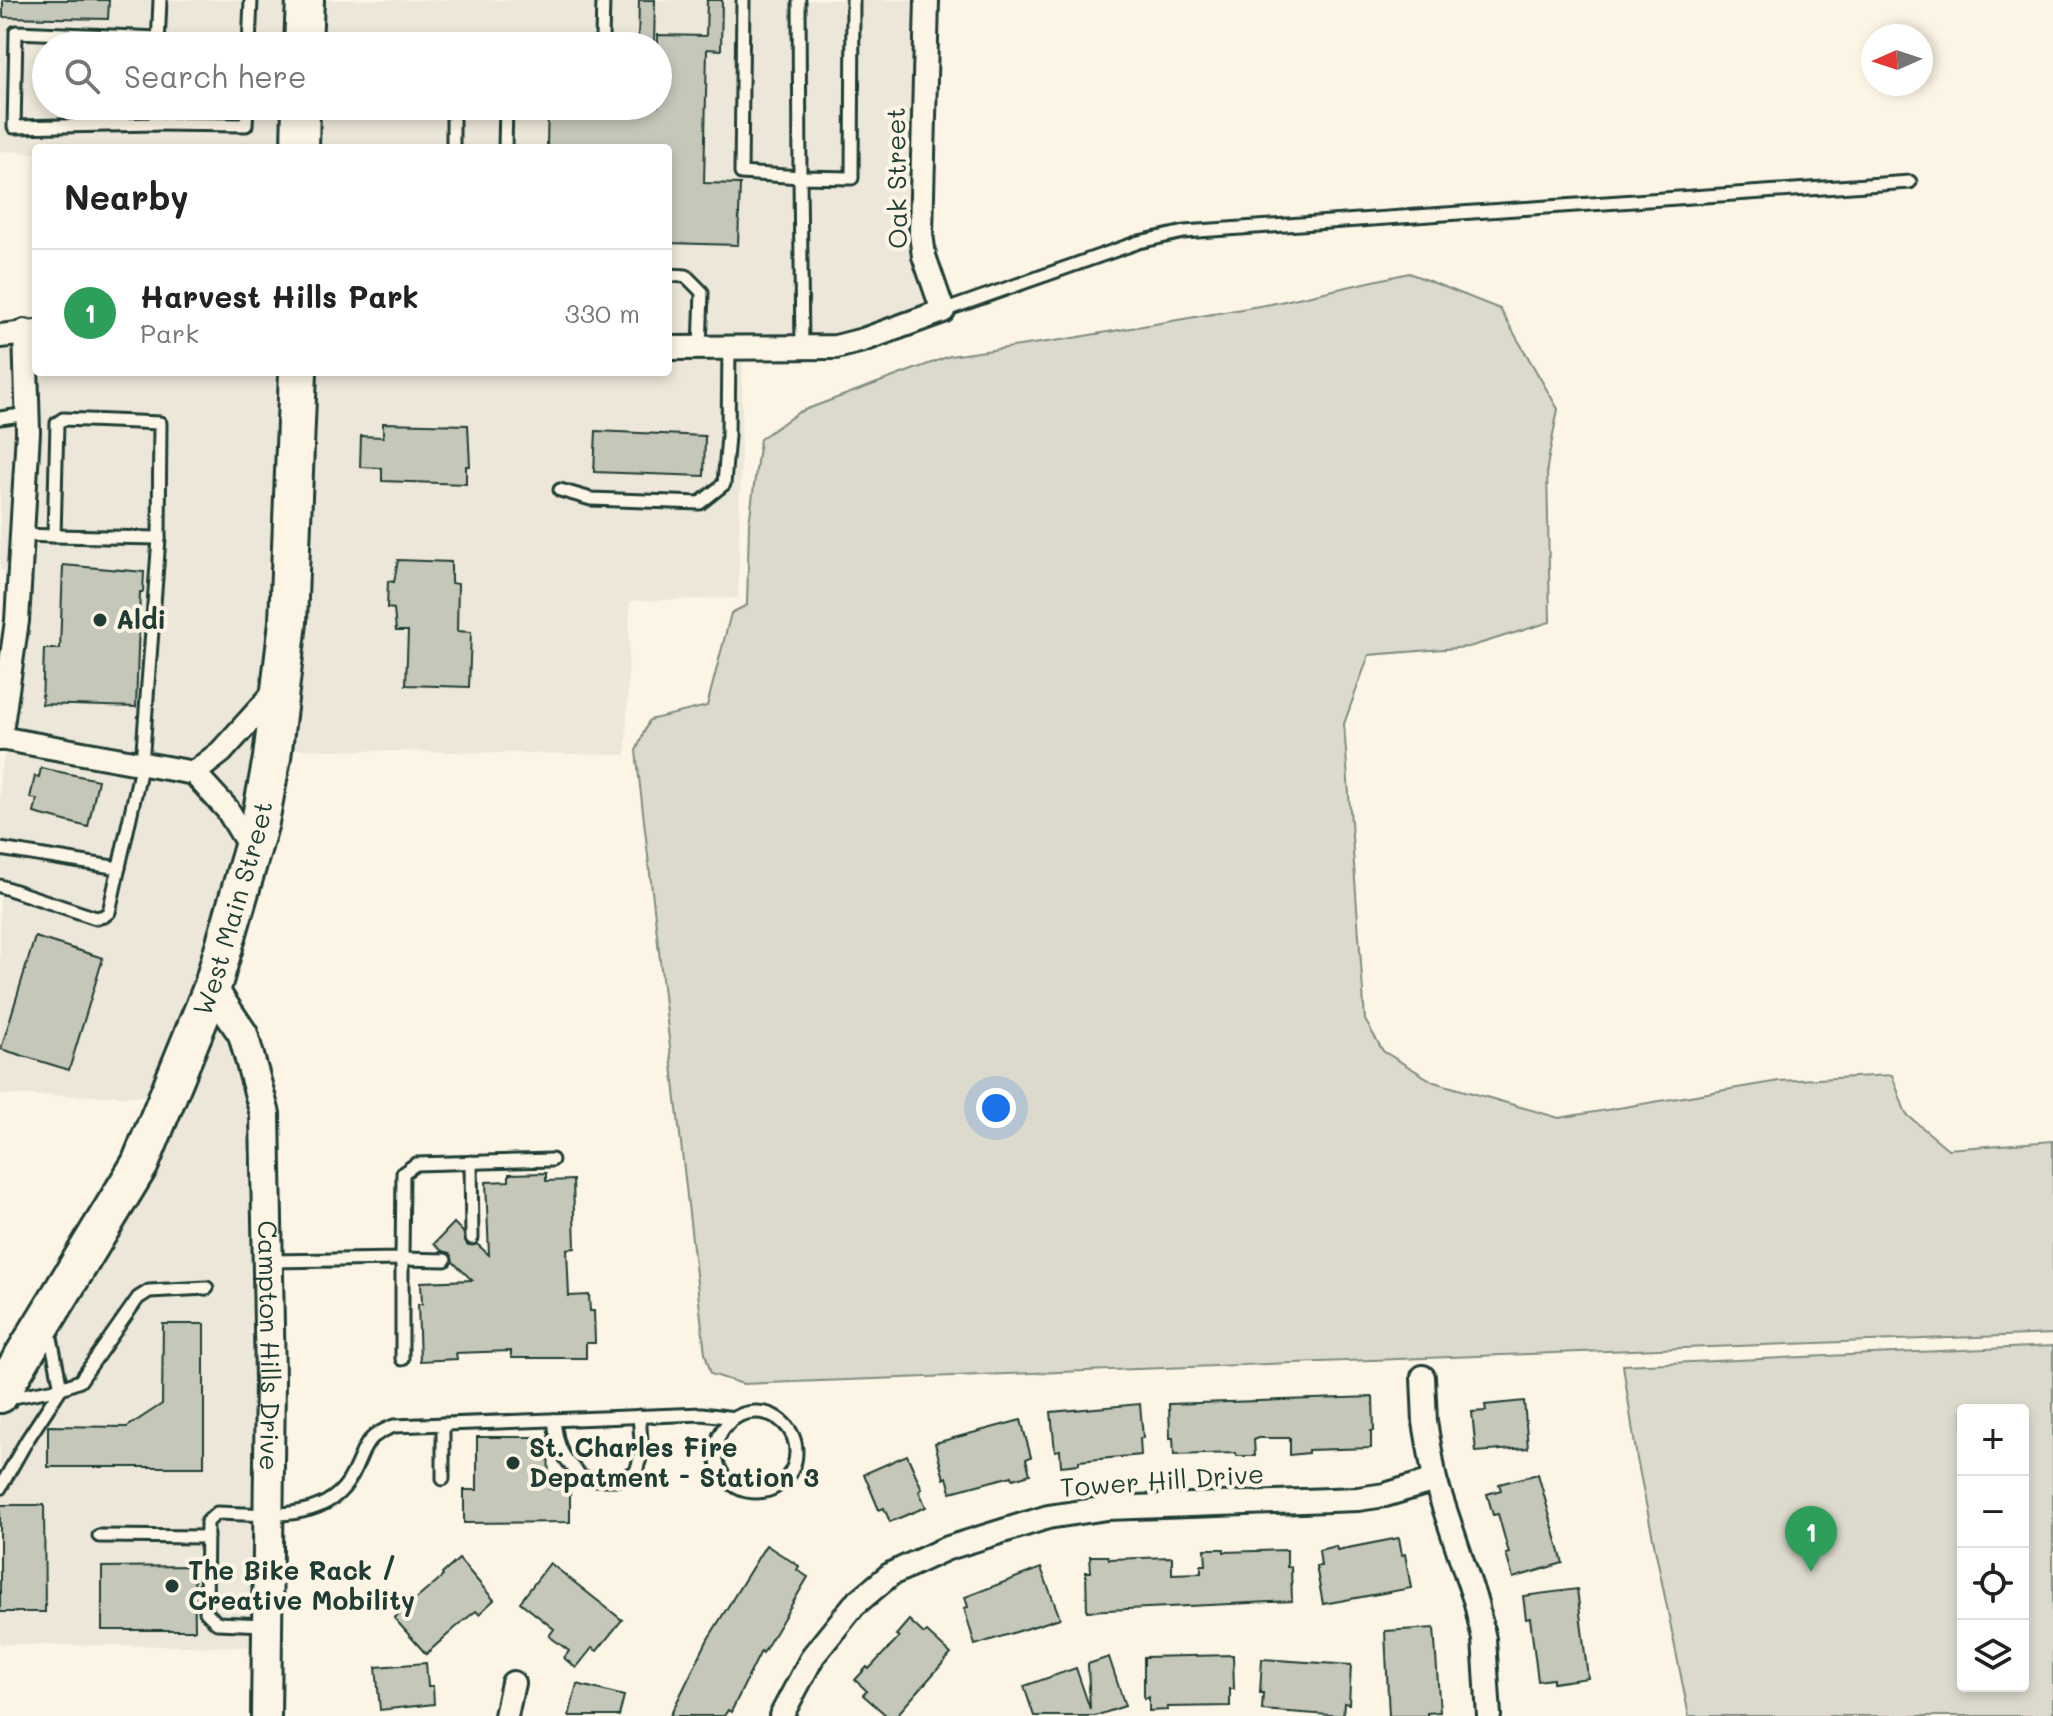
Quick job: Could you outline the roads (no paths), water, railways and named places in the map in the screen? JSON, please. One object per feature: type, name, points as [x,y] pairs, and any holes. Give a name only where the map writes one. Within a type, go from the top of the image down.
[{"type":"main road","points":[[304,32],[305,0]]},
{"type":"main road","points":[[300,144],[301,120]]},
{"type":"main road","name":"West Main Street","points":[[0,1394],[140,1164],[212,988],[252,850],[272,758],[288,622],[298,376]]},
{"type":"street","name":"Oak Street","points":[[927,0],[921,234],[924,256],[943,311]]},
{"type":"street","points":[[672,348],[836,347],[943,311]]},
{"type":"street","points":[[0,336],[31,331],[17,621],[0,738],[194,773],[227,809],[252,850]]},
{"type":"street","points":[[194,773],[221,752],[281,685]]},
{"type":"street","name":"Campton Hills Drive","points":[[212,988],[243,1034],[265,1114],[269,1261],[266,1716]]},
{"type":"street","points":[[1423,1377],[1425,1422],[1435,1480],[1480,1621],[1488,1663],[1489,1716]]},
{"type":"street","name":"Tower Hill Drive","points":[[781,1716],[813,1656],[854,1605],[891,1574],[945,1549],[1048,1517],[1107,1508],[1358,1499],[1385,1495],[1435,1480]]},
{"type":"street","points":[[506,1716],[513,1683]]},
{"type":"lane","points":[[158,32],[160,0]]},
{"type":"lane","points":[[250,32],[251,0]]},
{"type":"lane","points":[[602,32],[603,0]]},
{"type":"lane","points":[[743,0],[741,173],[852,178],[853,0]]},
{"type":"lane","points":[[799,0],[802,349]]},
{"type":"lane","points":[[32,33],[16,32],[14,127],[246,125],[246,120]]},
{"type":"lane","points":[[155,120],[155,124]]},
{"type":"lane","points":[[453,120],[453,144]]},
{"type":"lane","points":[[505,144],[506,120]]},
{"type":"lane","points":[[943,311],[1139,242],[1184,232],[1910,182]]},
{"type":"lane","points":[[672,275],[686,276],[702,292],[700,348]]},
{"type":"lane","points":[[560,490],[591,499],[700,503],[724,484],[729,348]]},
{"type":"lane","points":[[0,418],[28,414]]},
{"type":"lane","points":[[0,886],[96,918],[109,912],[142,763],[159,538],[160,423],[63,419],[57,423],[54,536]]},
{"type":"lane","points":[[22,535],[159,538]]},
{"type":"lane","points":[[0,849],[119,868]]},
{"type":"lane","points":[[402,1359],[403,1173],[416,1164],[552,1160]]},
{"type":"lane","points":[[471,1162],[472,1238]]},
{"type":"lane","points":[[269,1261],[445,1260]]},
{"type":"lane","points":[[0,1400],[61,1388],[80,1381],[138,1298],[149,1291],[207,1288]]},
{"type":"lane","points":[[0,1488],[61,1388],[47,1317]]},
{"type":"lane","points":[[268,1625],[217,1623],[206,1612],[207,1522],[217,1513],[298,1513],[316,1508],[340,1493],[352,1477],[365,1443],[375,1433],[394,1426],[702,1414],[735,1418],[762,1412],[775,1416],[786,1425],[797,1450],[795,1464],[780,1485],[768,1491],[743,1491],[723,1475],[717,1463],[718,1438],[735,1418]]},
{"type":"lane","points":[[554,1420],[556,1444],[576,1472],[584,1479],[618,1479],[636,1472],[642,1451],[639,1416]]},
{"type":"lane","points":[[443,1424],[443,1479]]},
{"type":"lane","points":[[99,1536],[207,1537]]},
{"type":"place","name":"Aldi","points":[[100,620]]},
{"type":"place","name":"St. Charles Fire Depatment - Station 3","points":[[513,1463]]},
{"type":"place","name":"Harvest Hills Park","points":[[1811,1572]]},
{"type":"place","name":"The Bike Rack / Creative Mobility","points":[[172,1586]]}]
